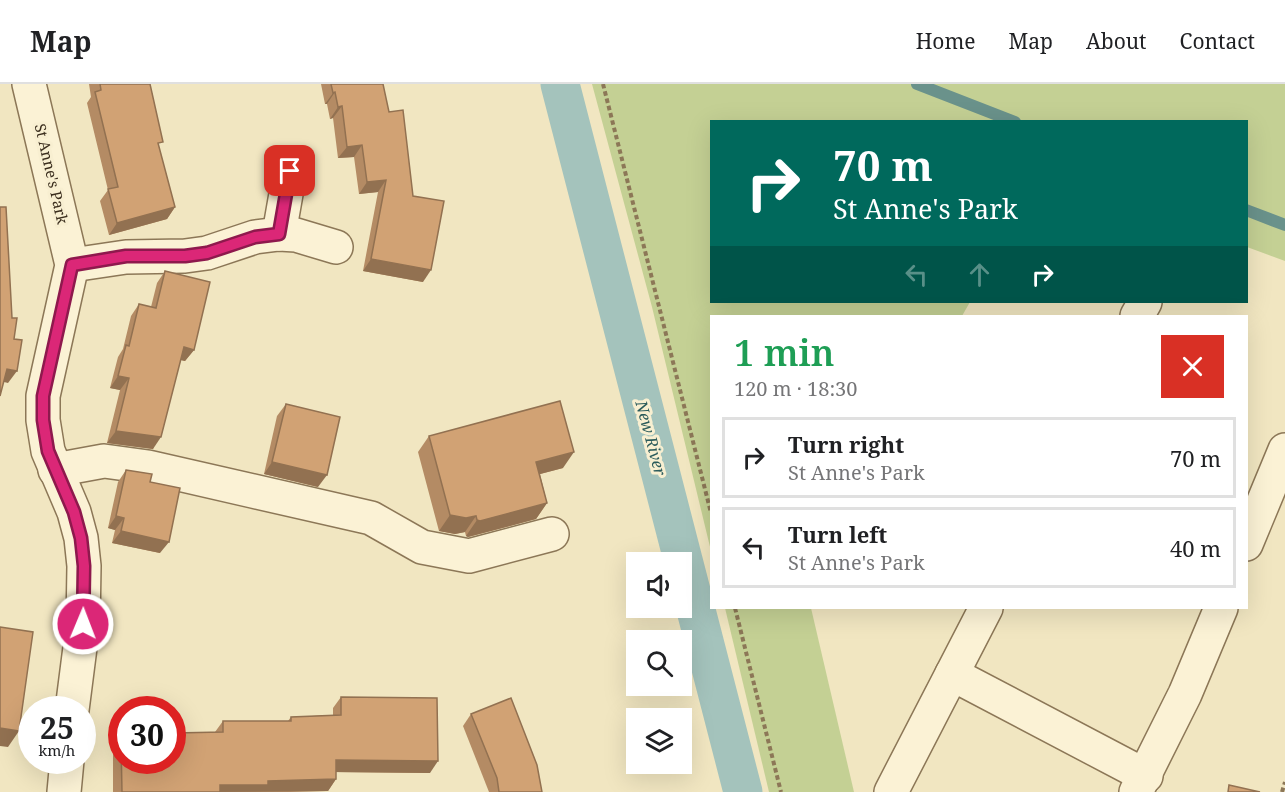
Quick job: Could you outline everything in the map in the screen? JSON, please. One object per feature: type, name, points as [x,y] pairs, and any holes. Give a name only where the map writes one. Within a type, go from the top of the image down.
[{"type":"street","name":"St Anne's Park","points":[[29,84],[72,265],[43,396],[43,420],[48,451],[74,512],[81,538],[84,566],[83,624],[74,696]]},
{"type":"street","points":[[279,234],[290,171]]},
{"type":"street","points":[[72,265],[126,256],[185,256],[207,253],[255,237],[279,234],[296,235],[336,247]]},
{"type":"street","points":[[1248,539],[1285,450]]},
{"type":"street","points":[[55,470],[104,461],[148,466],[371,518],[422,547],[469,556],[552,534]]},
{"type":"street","points":[[891,792],[985,609]]},
{"type":"street","points":[[952,674],[1142,787],[1221,609]]},
{"type":"street","points":[[64,792],[66,774]]},
{"type":"path","points":[[603,84],[710,509]]},
{"type":"path","points":[[735,609],[781,792]]},
{"type":"path","points":[[1282,792],[1285,782]]},
{"type":"green space","points":[[592,84],[1285,84],[1285,261],[1248,247],[1248,120],[710,120],[710,303],[969,303],[963,315],[710,315],[710,547],[652,307]]},
{"type":"green space","points":[[725,609],[811,609],[854,792],[769,792]]},
{"type":"building","points":[[100,84],[150,84],[163,142],[158,143],[175,207],[117,223],[108,189],[118,187],[95,92],[101,90]]},
{"type":"building","points":[[331,84],[383,84],[389,112],[403,110],[413,196],[444,201],[431,270],[371,259],[386,180],[367,182],[362,145],[347,147],[342,106],[338,107]]},
{"type":"building","points":[[0,207],[6,207],[12,318],[17,318],[14,339],[22,340],[17,371],[7,369],[0,396]]},
{"type":"building","points":[[165,271],[210,282],[194,350],[184,347],[161,437],[116,431],[129,378],[118,376],[126,345],[129,346],[139,304],[156,308]]},
{"type":"building","points":[[560,401],[574,452],[536,462],[547,503],[480,521],[476,516],[466,518],[450,515],[429,436]]},
{"type":"building","points":[[286,404],[340,417],[327,475],[272,462]]},
{"type":"building","points":[[126,470],[152,474],[150,482],[180,488],[169,542],[121,531],[124,518],[116,516]]},
{"type":"building","points":[[0,627],[33,632],[24,696],[18,696],[18,731],[0,728]]},
{"type":"building","points":[[341,697],[437,698],[438,761],[336,760],[336,779],[268,781],[268,785],[220,785],[220,792],[122,792],[122,774],[186,774],[186,733],[223,732],[223,721],[291,721],[291,717],[341,715]]},
{"type":"building","points":[[511,698],[537,765],[542,792],[499,792],[497,778],[471,714]]},
{"type":"building","points":[[1229,785],[1260,792],[1228,792]]},
{"type":"waterway","name":"New River","points":[[560,84],[743,792]]},
{"type":"waterway","points":[[917,84],[1010,120]]},
{"type":"waterway","points":[[1248,211],[1285,225]]},
{"type":"route","points":[[83,624],[84,566],[81,538],[74,512],[48,451],[43,420],[43,396],[72,265],[126,256],[185,256],[207,253],[255,237],[279,234],[290,171]]}]
